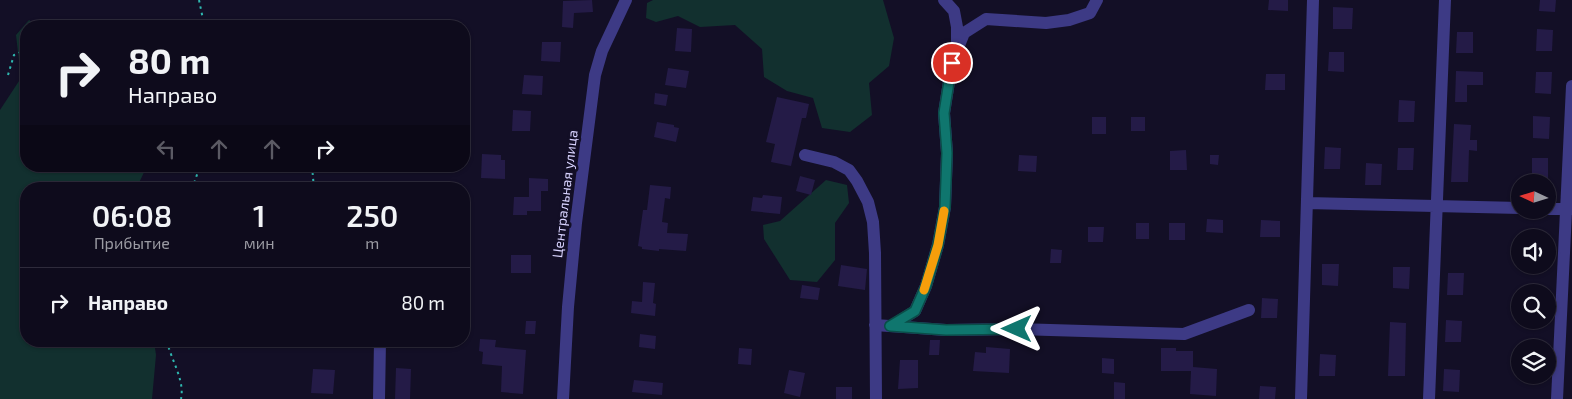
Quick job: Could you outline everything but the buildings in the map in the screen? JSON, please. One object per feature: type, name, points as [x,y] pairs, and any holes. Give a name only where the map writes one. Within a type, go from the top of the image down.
[{"type":"street","name":"Центральная улица","points":[[564,399],[568,307],[576,223],[595,75],[602,51],[626,0]]},
{"type":"street","points":[[944,0],[954,11],[957,27],[957,49]]},
{"type":"street","points":[[890,326],[915,311],[926,286],[938,245],[945,207],[947,153],[944,113],[952,63],[964,33],[986,19],[1046,22],[1069,20],[1090,13],[1097,0]]},
{"type":"street","points":[[1301,399],[1313,0]]},
{"type":"street","points":[[1429,399],[1445,0]]},
{"type":"street","points":[[1558,399],[1569,209],[1572,86]]},
{"type":"street","points":[[805,155],[834,162],[849,170],[868,202],[873,222],[876,399]]},
{"type":"street","points":[[1307,203],[1511,208]]},
{"type":"street","points":[[1556,209],[1569,209]]},
{"type":"street","points":[[875,325],[946,330],[1017,329],[1184,334],[1249,310]]},
{"type":"street","points":[[379,399],[380,347]]},
{"type":"path","points":[[199,0],[203,20]]},
{"type":"path","points":[[8,75],[14,55],[20,52]]},
{"type":"path","points":[[168,347],[183,390],[181,399]]},
{"type":"green space","points":[[653,0],[883,0],[894,38],[889,66],[869,83],[872,115],[850,132],[822,128],[813,98],[787,91],[764,77],[762,49],[735,25],[700,27],[678,16],[656,22],[646,18],[647,3]]},
{"type":"green space","points":[[20,30],[20,69],[16,35]]},
{"type":"green space","points":[[20,80],[20,172],[144,172],[139,182],[20,182],[20,347],[155,347],[156,355],[152,399],[0,399],[0,110]]},
{"type":"green space","points":[[826,180],[847,185],[849,203],[835,223],[835,260],[817,282],[790,280],[764,239],[763,225],[780,221]]},
{"type":"slow traffic","points":[[924,290],[938,245],[944,211]]},
{"type":"route","points":[[952,63],[944,113],[947,153],[945,207],[938,245],[926,286],[915,311],[890,326],[946,330],[1017,329]]}]
